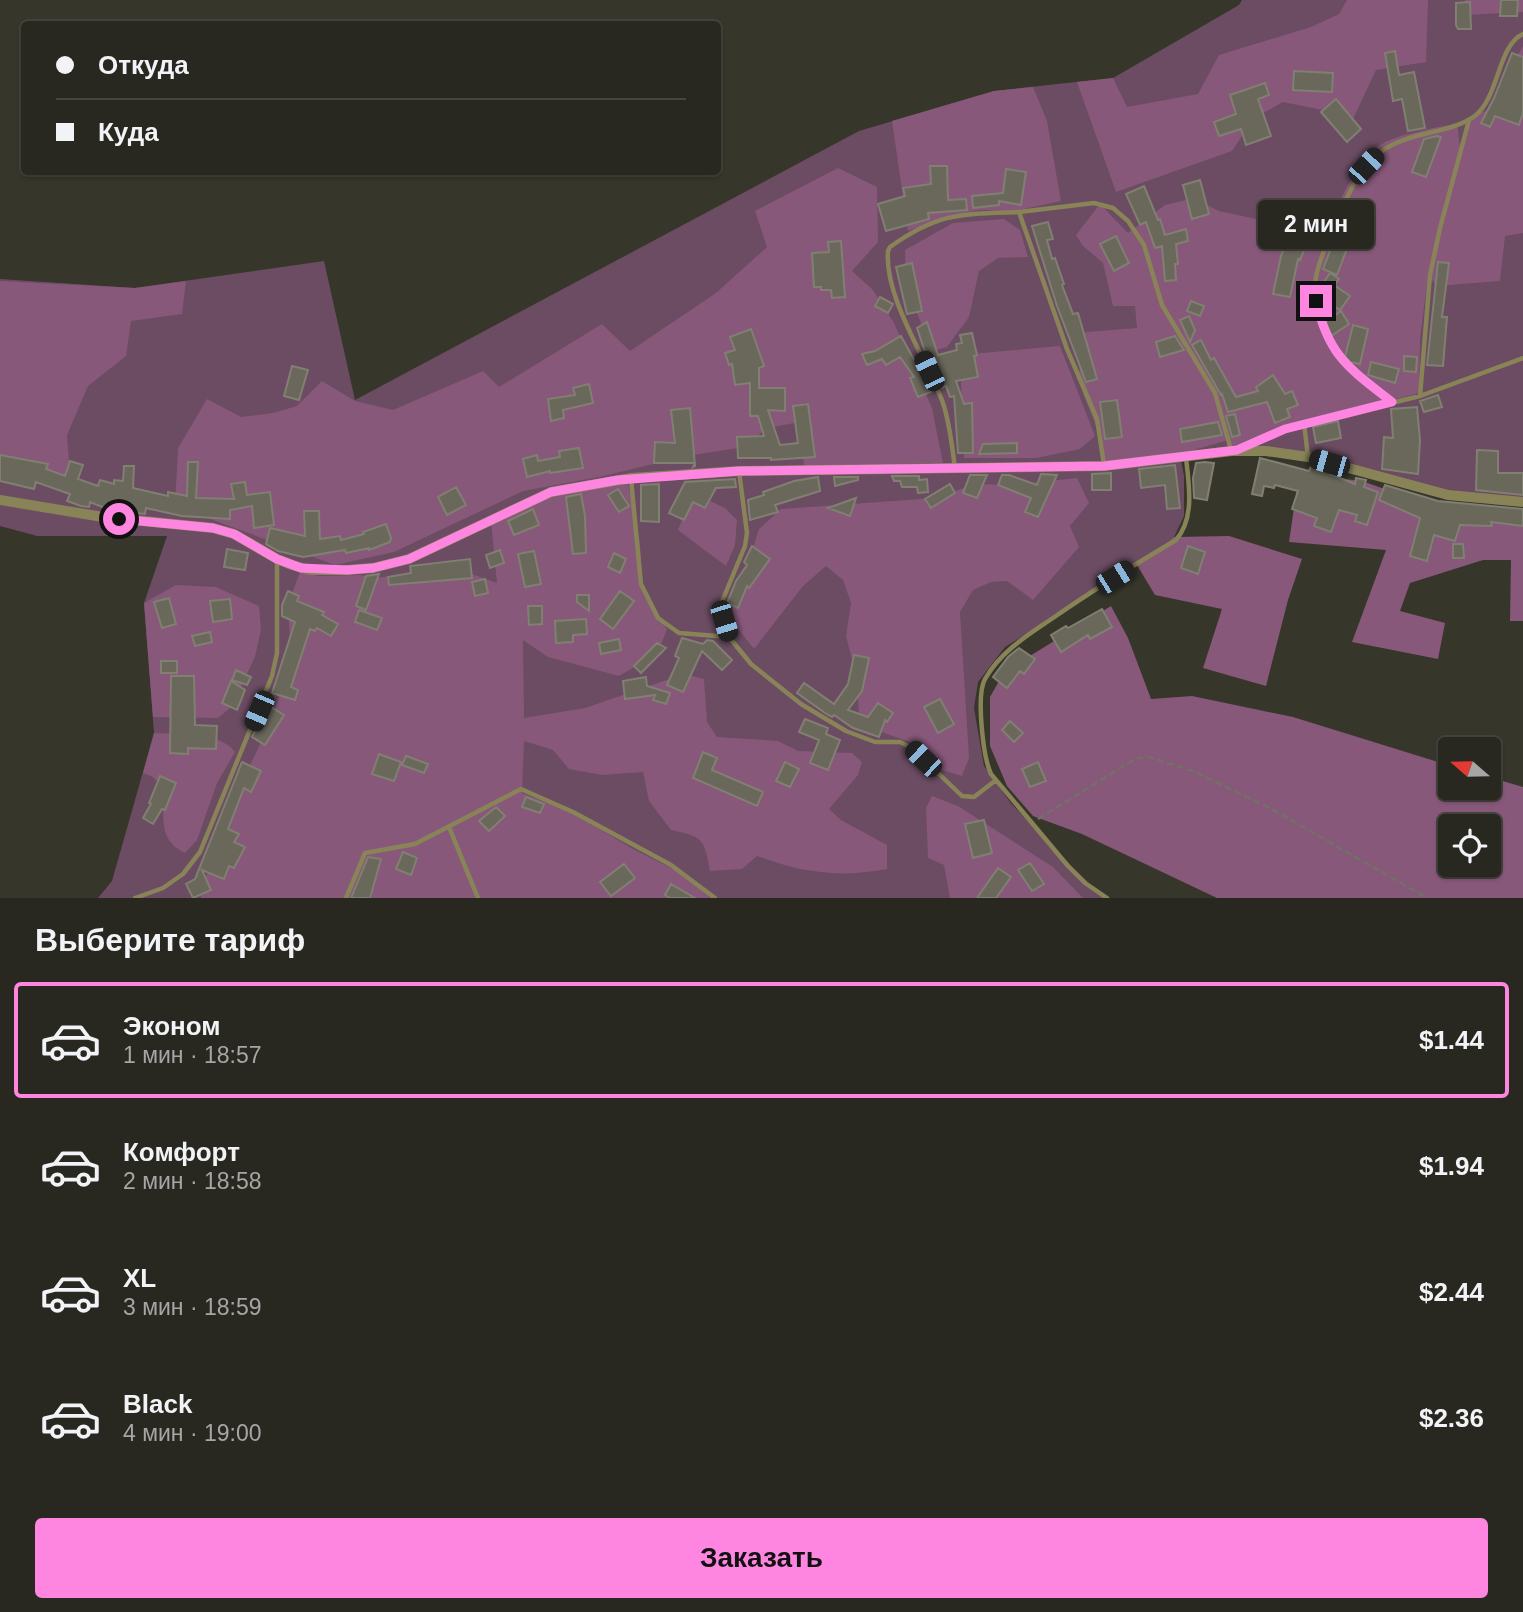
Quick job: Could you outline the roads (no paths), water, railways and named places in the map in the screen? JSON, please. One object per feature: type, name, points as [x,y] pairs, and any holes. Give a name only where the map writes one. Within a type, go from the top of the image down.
[{"type":"street","points":[[0,500],[103,517],[213,528],[234,534],[277,559],[310,569],[347,570],[395,564],[551,492],[631,478],[739,471],[1104,466],[1234,450],[1266,451],[1307,457],[1448,495],[1523,502]]},
{"type":"lane","points":[[1392,402],[1347,366],[1332,347],[1321,324],[1316,301],[1316,275],[1329,237],[1353,185],[1378,153],[1398,141],[1469,120],[1484,106],[1511,44],[1523,34]]},
{"type":"lane","points":[[1420,396],[1430,275],[1469,120]]},
{"type":"lane","points":[[955,469],[944,407],[901,311],[892,282],[888,251],[893,244],[916,230],[946,217],[1099,203],[1114,208],[1128,221],[1144,245],[1162,305],[1215,393],[1234,450],[1304,423],[1420,396],[1523,358]]},
{"type":"lane","points":[[1019,212],[1067,349],[1097,419],[1104,466]]},
{"type":"lane","points":[[1304,423],[1307,457]]},
{"type":"lane","points":[[1107,898],[1068,866],[996,780],[985,759],[981,694],[985,680],[1017,642],[1080,598],[1176,540],[1184,528],[1189,510],[1186,456]]},
{"type":"lane","points":[[739,471],[747,533],[745,547],[721,604],[729,637],[751,664],[801,704],[856,735],[874,742],[900,742],[912,748],[962,796],[974,797],[996,780]]},
{"type":"lane","points":[[631,478],[641,584],[658,618],[680,632],[729,637]]},
{"type":"lane","points":[[135,898],[163,888],[183,874],[204,844],[272,676],[277,653],[277,559]]},
{"type":"lane","points":[[346,898],[365,853],[415,844],[521,789],[573,812],[671,866],[715,898]]},
{"type":"lane","points":[[449,827],[478,898]]}]
